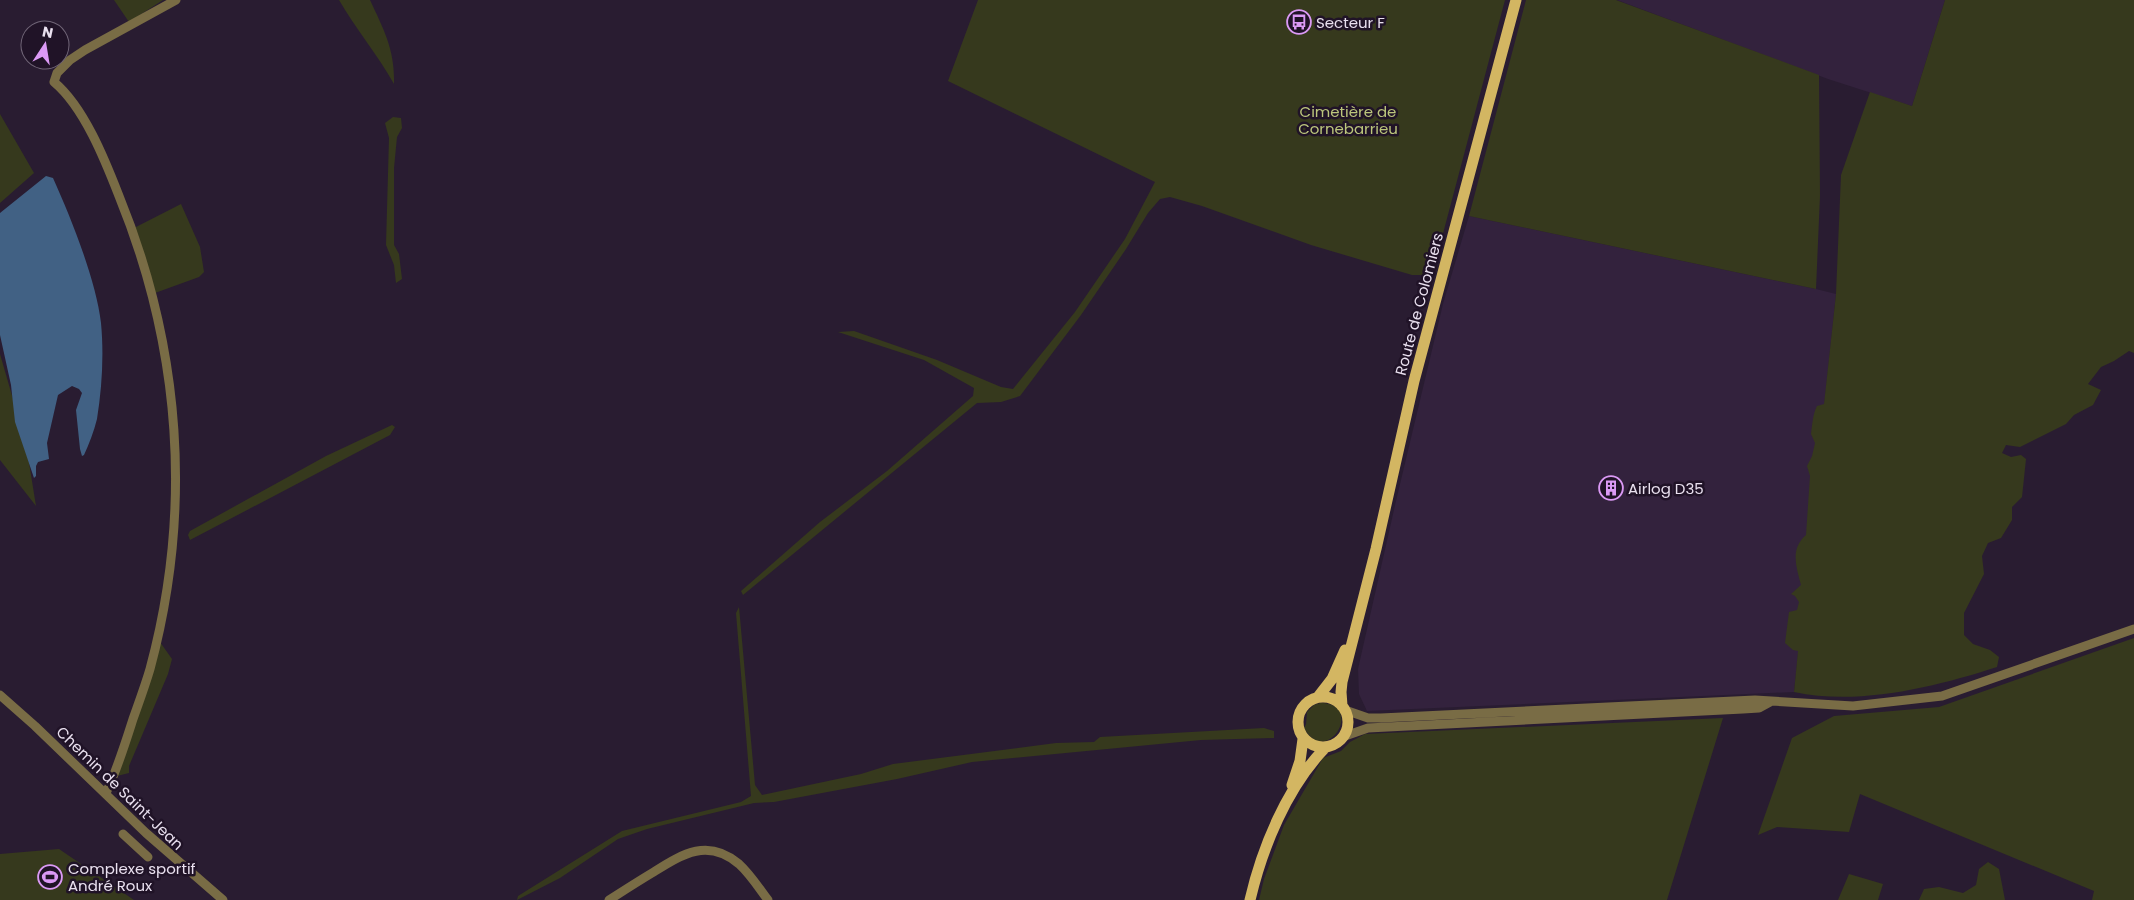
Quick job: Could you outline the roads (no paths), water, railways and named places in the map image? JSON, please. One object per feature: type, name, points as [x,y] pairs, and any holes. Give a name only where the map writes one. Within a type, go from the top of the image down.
[{"type":"main road","name":"Route de Colomiers","points":[[1344,708],[1341,692],[1342,682],[1359,618],[1416,374],[1516,0]]},
{"type":"main road","name":"Route de Colomiers","points":[[1318,697],[1332,678],[1359,618]]},
{"type":"main road","points":[[1286,804],[1310,765],[1325,748],[1339,742],[1344,736],[1348,721],[1344,708],[1335,700],[1327,697],[1318,697],[1303,706],[1297,722],[1303,739],[1313,746],[1325,748]]},
{"type":"main road","points":[[1250,900],[1266,850],[1286,804],[1300,761],[1303,739]]},
{"type":"street","points":[[106,793],[150,670],[167,590],[176,498],[173,418],[168,368],[161,331],[128,218],[90,133],[69,96],[54,82],[57,72],[85,50],[176,0]]},
{"type":"street","points":[[1344,708],[1368,718],[1381,718],[1755,700],[1862,705],[1942,696],[2134,629]]},
{"type":"street","name":"Chemin de Saint-Jean","points":[[0,695],[106,793],[146,833],[223,900]]},
{"type":"street","points":[[1344,736],[1368,728],[1760,708],[1770,702]]},
{"type":"street","points":[[136,846],[146,833]]},
{"type":"street","points":[[123,834],[148,857]]},
{"type":"street","points":[[609,900],[681,855],[697,851],[713,851],[728,856],[750,875],[768,900]]},
{"type":"water","points":[[46,176],[53,178],[60,194],[82,249],[94,288],[101,323],[102,371],[97,419],[84,455],[82,456],[80,449],[76,410],[82,393],[79,389],[72,386],[58,395],[47,443],[49,459],[38,462],[34,478],[15,422],[11,385],[0,335],[0,213]]},
{"type":"place","name":"Secteur F","points":[[1299,22]]},
{"type":"place","name":"Airlog D35","points":[[1611,488]]},
{"type":"place","name":"Complexe sportif André Roux","points":[[50,877]]},
{"type":"park label","name":"Cimetière de Cornebarrieu","points":[[1348,120]]}]
